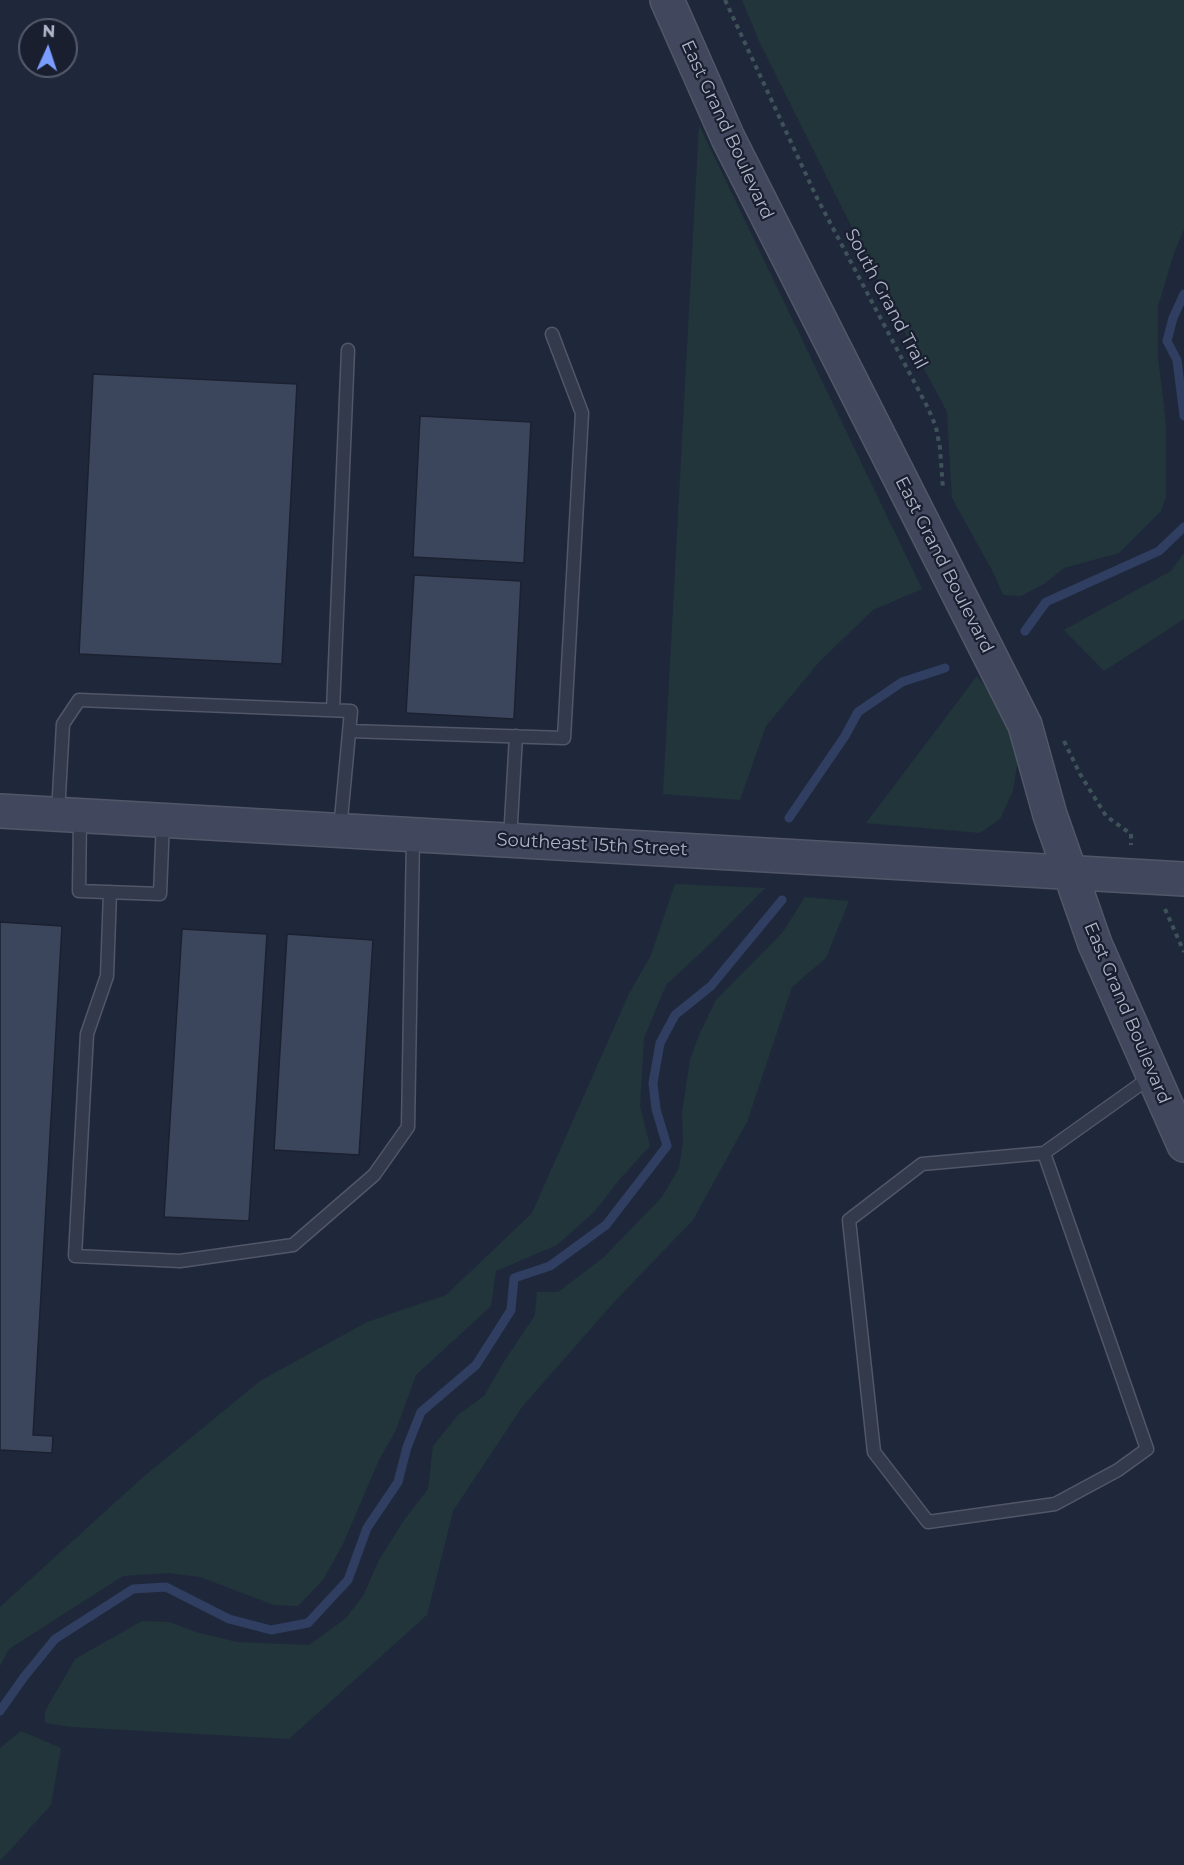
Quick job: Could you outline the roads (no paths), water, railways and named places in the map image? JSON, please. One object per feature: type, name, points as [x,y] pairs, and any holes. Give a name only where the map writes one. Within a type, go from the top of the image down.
[{"type":"street","name":"East Grand Boulevard","points":[[667,0],[728,138],[1025,725],[1050,815],[1095,944],[1184,1144]]},
{"type":"street","name":"Southeast 15th Street","points":[[0,811],[1184,879]]},
{"type":"lane","points":[[349,731],[564,738],[582,413],[552,334]]},
{"type":"lane","points":[[333,710],[348,350]]},
{"type":"lane","points":[[164,820],[160,894],[79,891],[69,815],[63,724],[79,700],[351,711],[340,830]]},
{"type":"lane","points":[[510,840],[516,736]]},
{"type":"lane","points":[[110,892],[106,976],[87,1034],[75,1256],[180,1261],[293,1245],[374,1175],[408,1127],[413,834]]},
{"type":"lane","points":[[1044,1153],[1147,1449],[1118,1470],[1055,1504],[928,1522],[874,1452],[849,1220],[922,1164],[1044,1153],[1153,1076]]},
{"type":"waterway","points":[[1184,294],[1173,318],[1167,341],[1177,360],[1184,416]]},
{"type":"waterway","points":[[1025,631],[1046,602],[1159,551],[1184,527]]},
{"type":"waterway","points":[[789,818],[845,736],[858,712],[902,682],[945,668]]},
{"type":"waterway","points":[[0,1711],[55,1639],[133,1589],[166,1587],[229,1619],[271,1630],[308,1623],[348,1580],[367,1528],[398,1482],[407,1447],[421,1412],[476,1365],[511,1310],[514,1278],[550,1266],[606,1225],[667,1146],[656,1109],[653,1083],[660,1043],[675,1015],[711,986],[782,900]]}]
